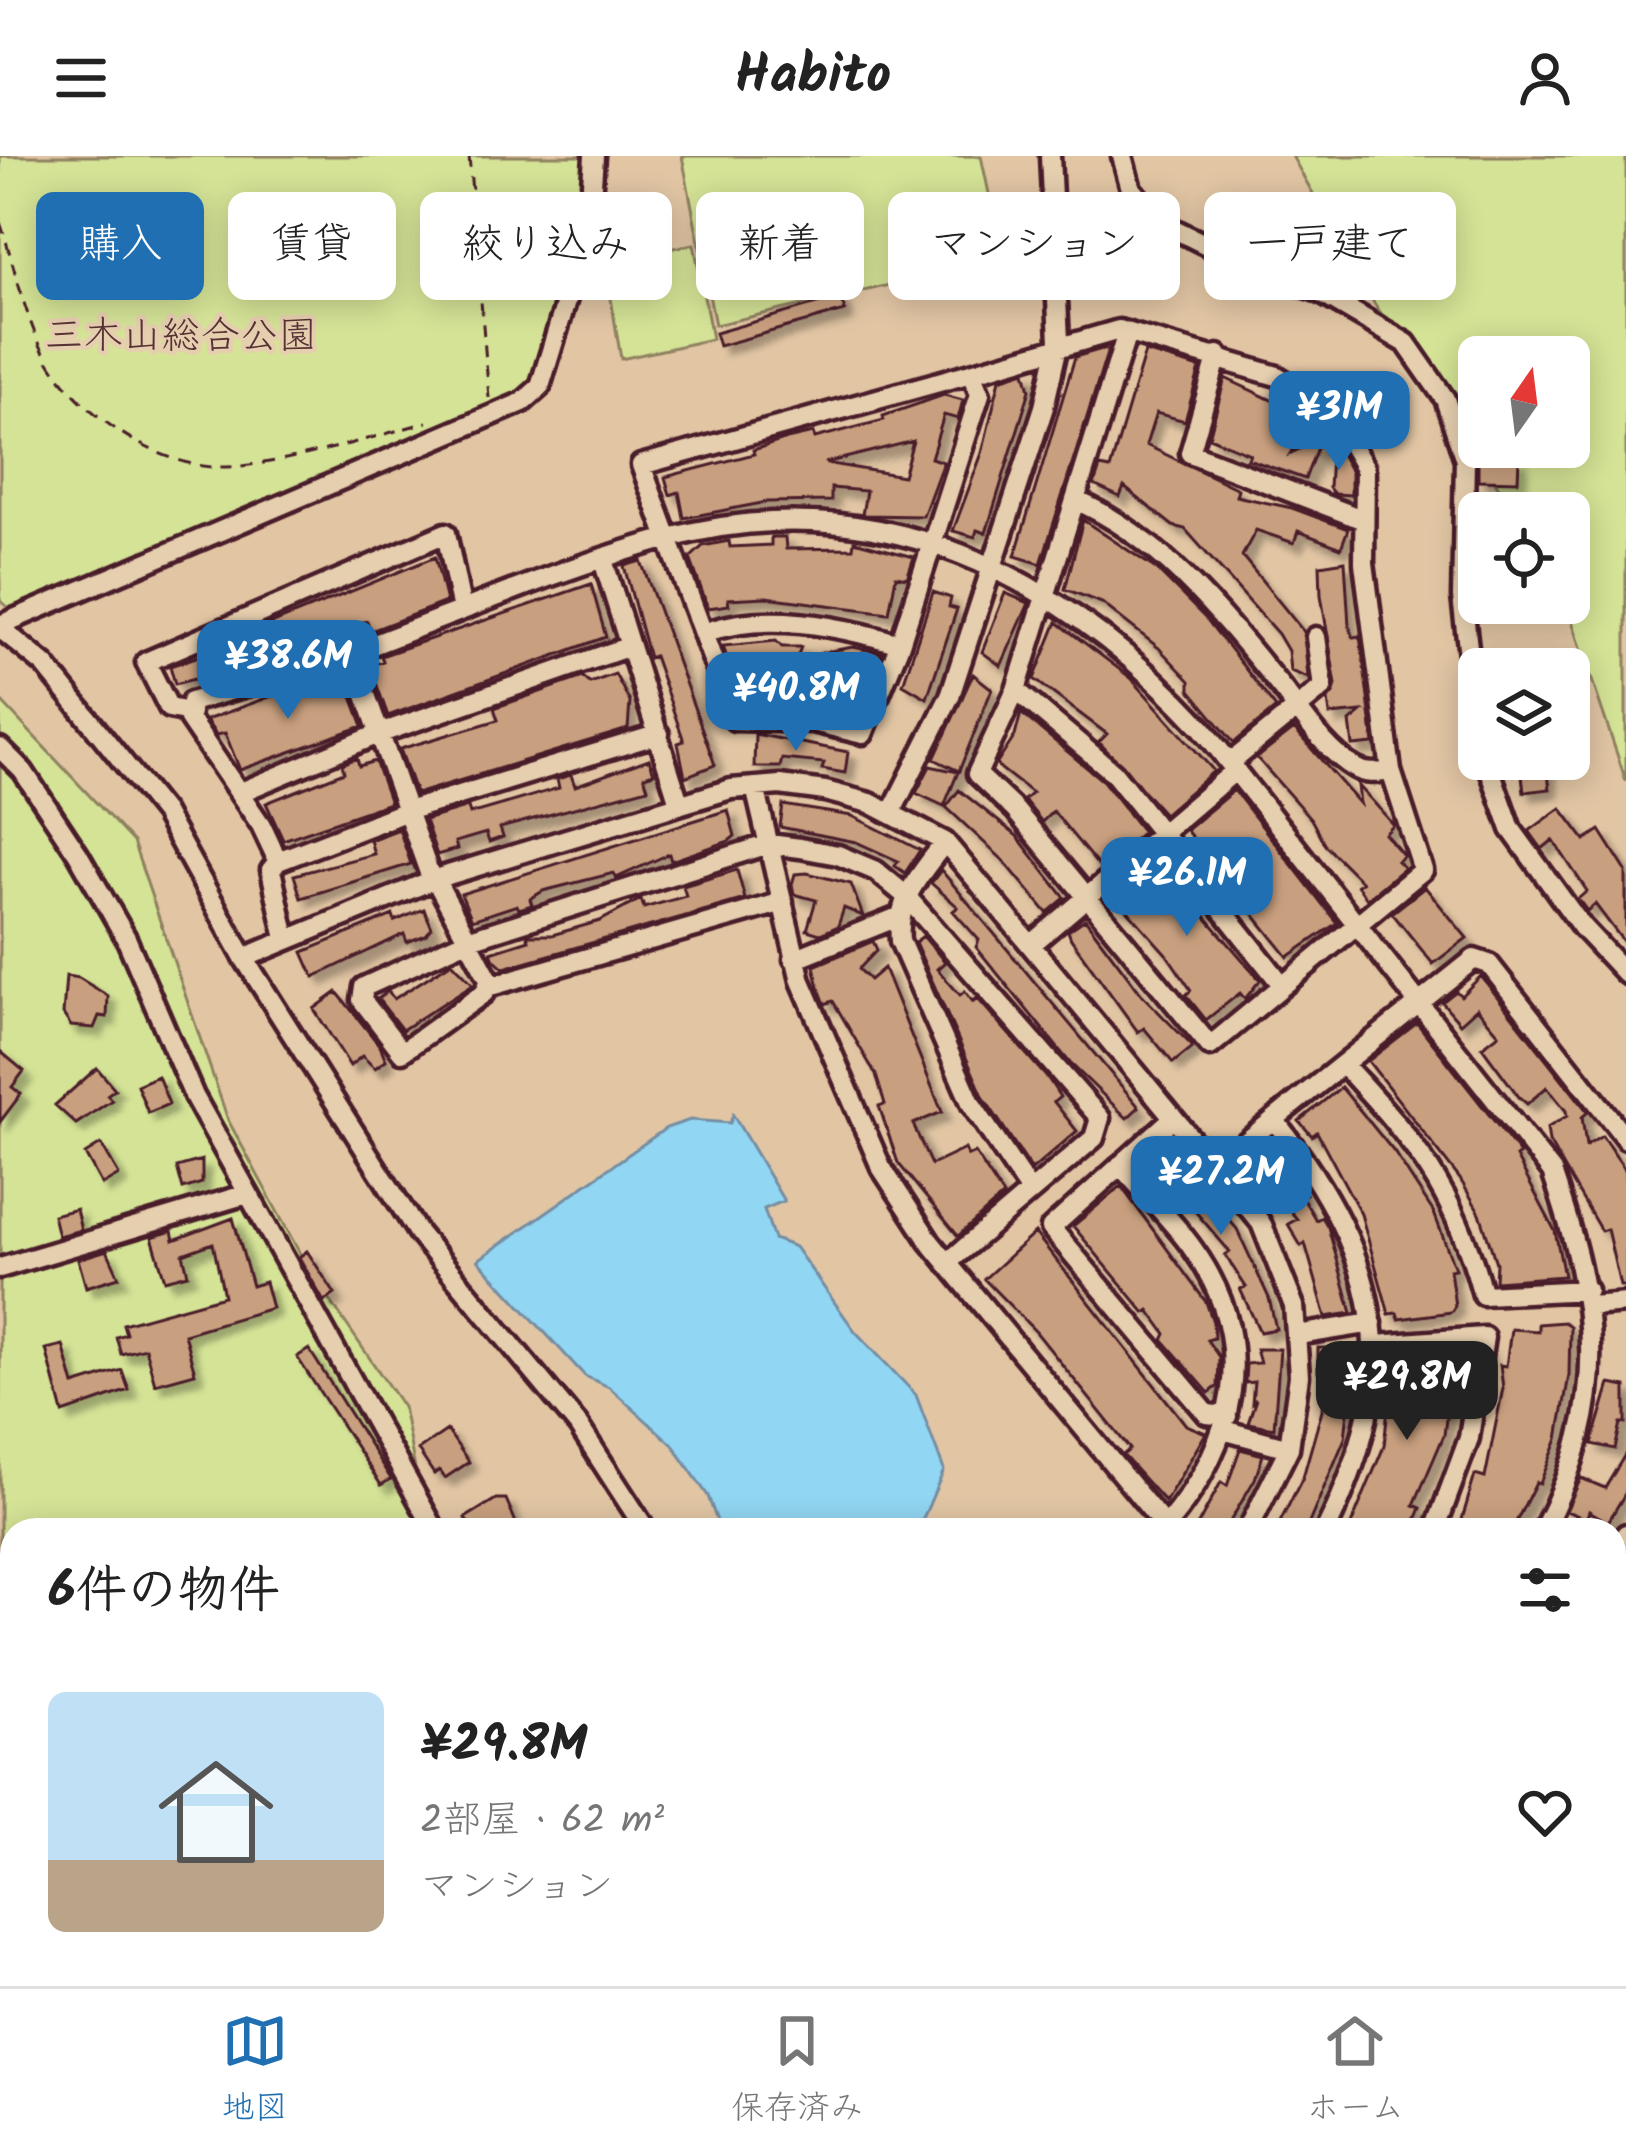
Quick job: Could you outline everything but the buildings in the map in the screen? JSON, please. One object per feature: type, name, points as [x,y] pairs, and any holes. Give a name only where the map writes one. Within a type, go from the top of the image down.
[{"type":"street","points":[[595,156],[589,226],[540,387],[524,402],[0,626],[45,665],[164,813],[244,958],[418,1233],[578,1425],[638,1518]]},
{"type":"street","points":[[891,813],[950,696],[994,566],[1058,346],[1050,156]]},
{"type":"street","points":[[1122,156],[1131,189],[1158,221],[1251,267],[1319,292],[1406,344],[1445,399],[1466,460],[1462,597],[1468,648]]},
{"type":"street","points":[[970,373],[980,394],[900,644],[862,734],[813,722],[735,720],[665,539],[641,465],[1119,330],[1218,355],[1277,376],[1330,409],[1365,468],[1364,563],[1390,771],[1423,870],[1210,1046],[1016,810],[976,774],[1016,690],[1127,333]]},
{"type":"street","points":[[1218,355],[1190,452],[1364,520]]},
{"type":"street","points":[[1075,500],[1096,509],[1176,569],[1356,769],[1390,771]]},
{"type":"street","points":[[278,861],[241,791],[189,719],[191,703],[351,653],[665,539],[772,524],[832,525],[933,545],[994,566],[1094,624],[1147,668],[1233,766],[1552,1172],[1589,1298],[1587,1402],[1547,1518]]},
{"type":"street","points":[[190,712],[169,708],[146,662],[446,532],[462,610]]},
{"type":"street","points":[[603,560],[679,803]]},
{"type":"street","points":[[704,633],[787,622],[859,631],[900,644]]},
{"type":"street","points":[[1032,944],[1162,834],[1323,687],[1316,637]]},
{"type":"street","points":[[241,791],[381,733],[630,646]]},
{"type":"street","points":[[351,653],[433,880],[490,981],[488,987]]},
{"type":"street","points":[[1016,690],[1113,772],[1283,986]]},
{"type":"street","points":[[286,939],[271,870],[278,861],[406,811],[658,734]]},
{"type":"street","points":[[0,748],[23,771],[67,837],[126,938],[194,1096],[428,1518]]},
{"type":"street","points":[[1494,780],[1511,829],[1582,927],[1626,974]]},
{"type":"street","points":[[244,958],[433,880],[679,803],[755,787],[826,791],[891,813],[945,842],[1172,1119],[1217,1166],[1261,1223],[1281,1264],[1298,1335],[1299,1376],[1289,1448],[1254,1518]]},
{"type":"street","points":[[755,787],[794,959],[881,1167],[947,1263],[1159,1518]]},
{"type":"street","points":[[945,842],[905,895],[898,917],[905,962],[972,1105],[1029,1190]]},
{"type":"street","points":[[782,902],[488,987],[402,1052],[362,1000],[364,987],[467,940],[769,844],[838,855],[877,872],[905,895],[1100,1118],[1094,1138],[947,1263]]},
{"type":"street","points":[[794,959],[898,917]]},
{"type":"street","points":[[1217,1166],[1474,959],[1489,964],[1626,1139]]},
{"type":"street","points":[[1343,1064],[1416,1145],[1446,1191],[1465,1231],[1483,1295],[1626,1303]]},
{"type":"street","points":[[1172,1119],[1051,1228],[1207,1414],[1289,1448]]},
{"type":"street","points":[[1275,1121],[1321,1180],[1346,1225],[1377,1345],[1352,1476],[1333,1518]]},
{"type":"street","points":[[1120,1166],[1192,1247],[1212,1279],[1232,1351],[1233,1387],[1216,1456],[1174,1518]]},
{"type":"street","points":[[0,1268],[248,1194]]},
{"type":"street","points":[[1298,1335],[1372,1323]]},
{"type":"street","points":[[1377,1345],[1484,1337],[1469,1438],[1439,1518]]},
{"type":"path","points":[[469,156],[485,395],[504,410]]},
{"type":"path","points":[[0,222],[45,355],[68,391],[110,424],[157,450],[205,467],[278,458],[439,418]]},
{"type":"green space","name":"三木山総合公園","points":[[0,156],[584,156],[587,192],[420,192],[420,300],[557,300],[533,387],[9,608],[0,600]]},
{"type":"green space","points":[[682,156],[981,156],[989,192],[888,192],[888,285],[864,291],[864,192],[696,192],[696,228]]},
{"type":"green space","points":[[1292,156],[1626,156],[1626,781],[1590,674],[1590,648],[1581,648],[1573,624],[1590,624],[1590,492],[1502,492],[1486,468],[1590,468],[1590,336],[1458,336],[1458,427],[1372,300],[1456,300],[1456,192],[1312,192]]},
{"type":"green space","points":[[694,244],[696,300],[705,300],[712,339],[621,359],[611,300],[672,300],[672,248]]},
{"type":"green space","points":[[710,300],[824,300],[715,325]]},
{"type":"green space","points":[[0,700],[133,842],[228,1120],[306,1265],[403,1407],[425,1518],[0,1518]]},
{"type":"water","points":[[733,1115],[784,1201],[764,1209],[774,1239],[795,1247],[855,1331],[916,1395],[944,1470],[923,1518],[716,1518],[708,1496],[673,1445],[609,1387],[585,1376],[478,1260],[666,1128],[690,1120],[730,1123]]}]
